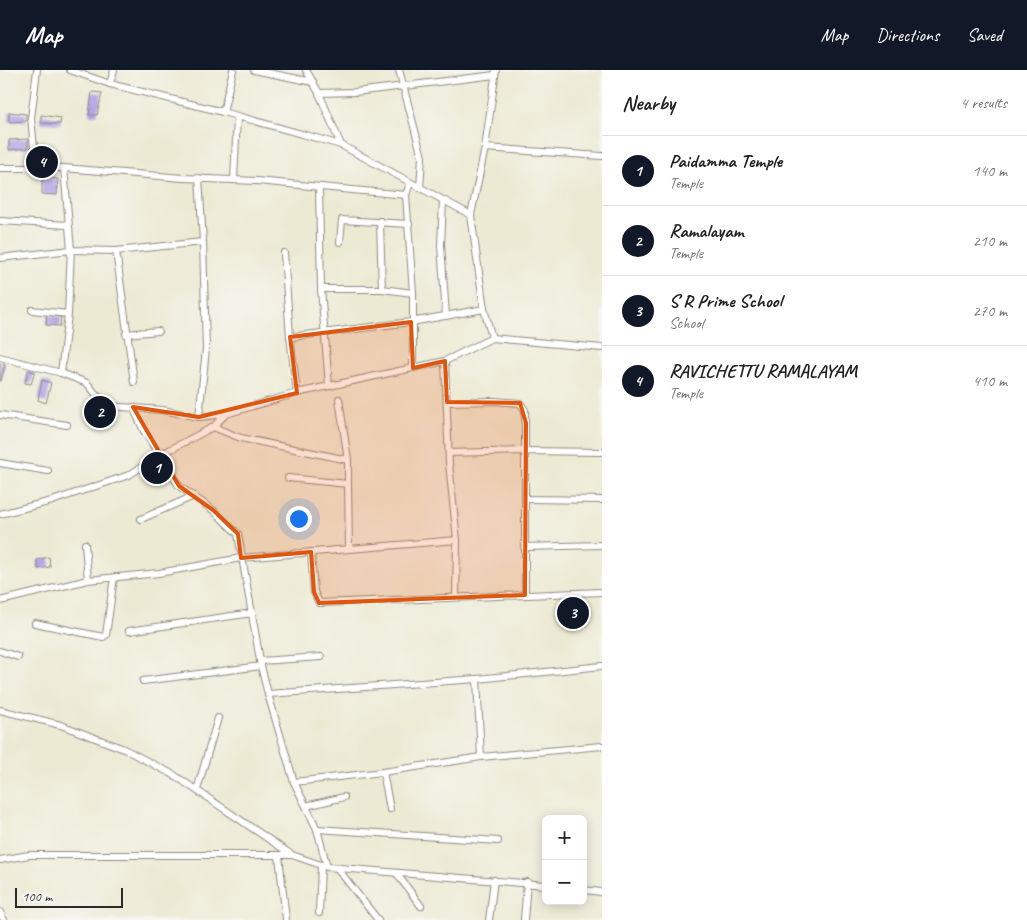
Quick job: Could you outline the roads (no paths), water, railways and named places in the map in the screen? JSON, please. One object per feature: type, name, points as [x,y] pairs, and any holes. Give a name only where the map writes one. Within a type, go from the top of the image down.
[{"type":"street","points":[[36,168],[31,118],[37,70]]},
{"type":"street","points":[[70,70],[110,84],[223,112],[341,145],[471,215]]},
{"type":"street","points":[[110,84],[114,70]]},
{"type":"street","points":[[223,112],[233,70]]},
{"type":"street","points":[[254,70],[313,82]]},
{"type":"street","points":[[306,70],[319,93],[341,145]]},
{"type":"street","points":[[399,70],[422,157],[420,188]]},
{"type":"street","points":[[319,93],[355,92],[495,73],[486,148],[471,215],[484,309],[492,338]]},
{"type":"street","points":[[234,180],[237,117]]},
{"type":"street","points":[[486,148],[602,156]]},
{"type":"street","points":[[0,168],[64,168],[406,195]]},
{"type":"street","points":[[61,373],[68,314],[71,250],[64,168]]},
{"type":"street","points":[[199,178],[206,349],[199,417]]},
{"type":"street","points":[[410,183],[406,195],[413,293],[411,322],[413,368]]},
{"type":"street","points":[[320,188],[323,333],[330,386]]},
{"type":"street","points":[[443,200],[441,245],[446,316]]},
{"type":"street","points":[[340,242],[342,220],[409,224]]},
{"type":"street","points":[[0,221],[68,225]]},
{"type":"street","points":[[380,221],[382,288]]},
{"type":"street","points":[[0,258],[71,250],[116,251],[203,242]]},
{"type":"street","points":[[116,251],[134,382]]},
{"type":"street","points":[[284,253],[290,337],[297,393]]},
{"type":"street","points":[[321,289],[382,288],[413,293]]},
{"type":"street","points":[[290,337],[411,322],[484,309]]},
{"type":"street","points":[[32,310],[68,314]]},
{"type":"street","points":[[126,334],[158,331]]},
{"type":"street","points":[[0,356],[61,373],[87,383],[105,405],[162,410],[199,417],[226,414],[297,393],[445,361],[492,338],[602,348]]},
{"type":"street","points":[[445,361],[449,453],[457,540],[456,597]]},
{"type":"street","points":[[339,399],[348,460],[349,548]]},
{"type":"street","points":[[447,402],[494,400],[520,403],[525,410],[525,595]]},
{"type":"street","points":[[133,407],[180,486],[213,510],[238,534],[260,663],[268,694],[294,782],[317,829],[324,866],[319,913]]},
{"type":"street","points":[[0,514],[52,501],[129,475],[212,426],[226,414]]},
{"type":"street","points":[[0,415],[67,425]]},
{"type":"street","points":[[212,426],[241,438],[348,460]]},
{"type":"street","points":[[449,453],[524,451],[602,452]]},
{"type":"street","points":[[0,463],[48,471]]},
{"type":"street","points":[[288,478],[348,484]]},
{"type":"street","points":[[141,520],[194,496]]},
{"type":"street","points":[[525,499],[602,500]]},
{"type":"street","points":[[0,601],[88,580],[159,573],[241,558],[457,540]]},
{"type":"street","points":[[85,544],[88,580]]},
{"type":"street","points":[[524,547],[602,546]]},
{"type":"street","points":[[311,552],[314,592],[319,603],[602,592]]},
{"type":"street","points":[[35,623],[102,637],[106,635],[114,578]]},
{"type":"street","points":[[130,631],[252,613]]},
{"type":"street","points":[[0,651],[18,657]]},
{"type":"street","points":[[142,681],[260,663],[322,657]]},
{"type":"street","points":[[268,694],[477,679],[602,666]]},
{"type":"street","points":[[477,679],[481,757]]},
{"type":"street","points":[[0,710],[61,725],[124,749],[174,775],[292,855],[324,866],[397,874],[542,884]]},
{"type":"street","points":[[197,790],[218,718]]},
{"type":"street","points":[[294,782],[382,772],[481,757],[602,746]]},
{"type":"street","points":[[382,772],[390,808]]},
{"type":"street","points":[[306,806],[344,796]]},
{"type":"street","points":[[317,829],[498,841]]},
{"type":"street","points":[[0,860],[29,855],[292,855]]},
{"type":"street","points":[[279,856],[286,920]]},
{"type":"street","points":[[337,868],[378,920]]},
{"type":"street","points":[[397,874],[421,906]]},
{"type":"street","points":[[489,920],[494,880]]},
{"type":"street","points":[[524,920],[527,882]]},
{"type":"street","points":[[587,890],[602,892]]},
{"type":"street","points":[[0,912],[4,920]]},
{"type":"place","name":"RAVICHETTU RAMALAYAM","points":[[42,162]]},
{"type":"place","name":"Ramalayam","points":[[100,412]]},
{"type":"place","name":"Paidamma Temple","points":[[157,468]]},
{"type":"place","name":"S R Prime School","points":[[573,613]]}]
